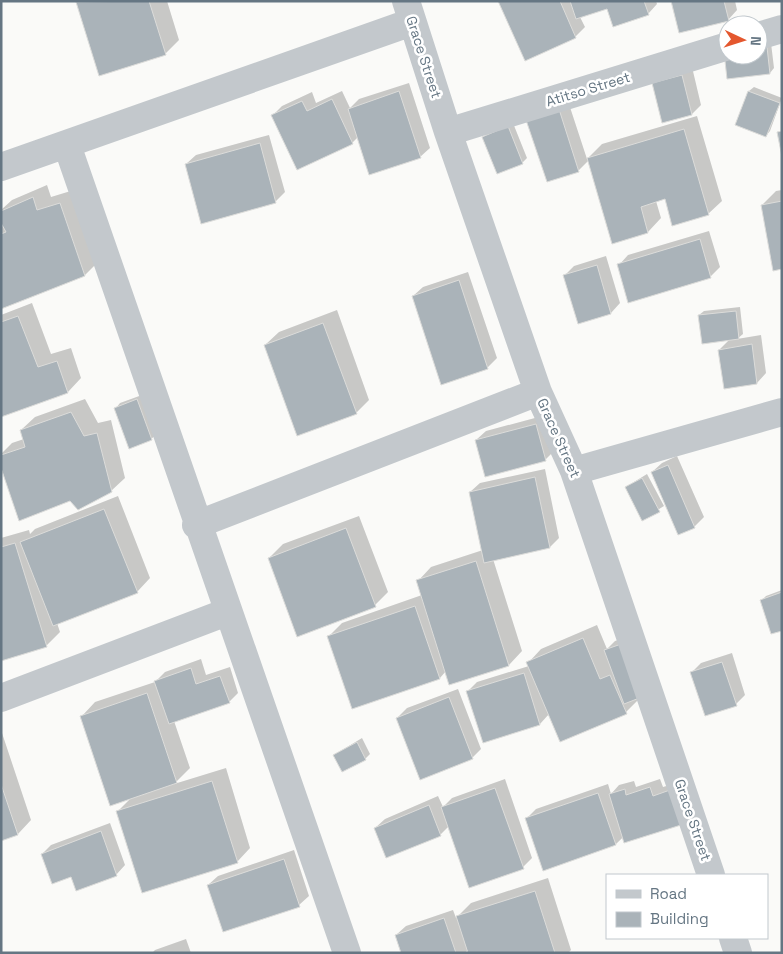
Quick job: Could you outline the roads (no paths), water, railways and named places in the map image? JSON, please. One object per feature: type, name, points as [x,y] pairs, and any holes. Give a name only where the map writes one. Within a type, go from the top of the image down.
[{"type":"street","name":"Grace Street","points":[[410,12],[448,132],[538,392],[574,470],[711,874]]},
{"type":"street","points":[[1,167],[67,145],[410,12]]},
{"type":"street","points":[[768,33],[782,29]]},
{"type":"street","name":"Atitso Street","points":[[448,132],[718,49]]},
{"type":"street","points":[[67,145],[196,525],[346,953]]},
{"type":"street","points":[[196,525],[538,392]]},
{"type":"street","points":[[574,470],[782,412]]},
{"type":"street","points":[[1,698],[227,612]]},
{"type":"street","points":[[733,939],[738,953]]}]
